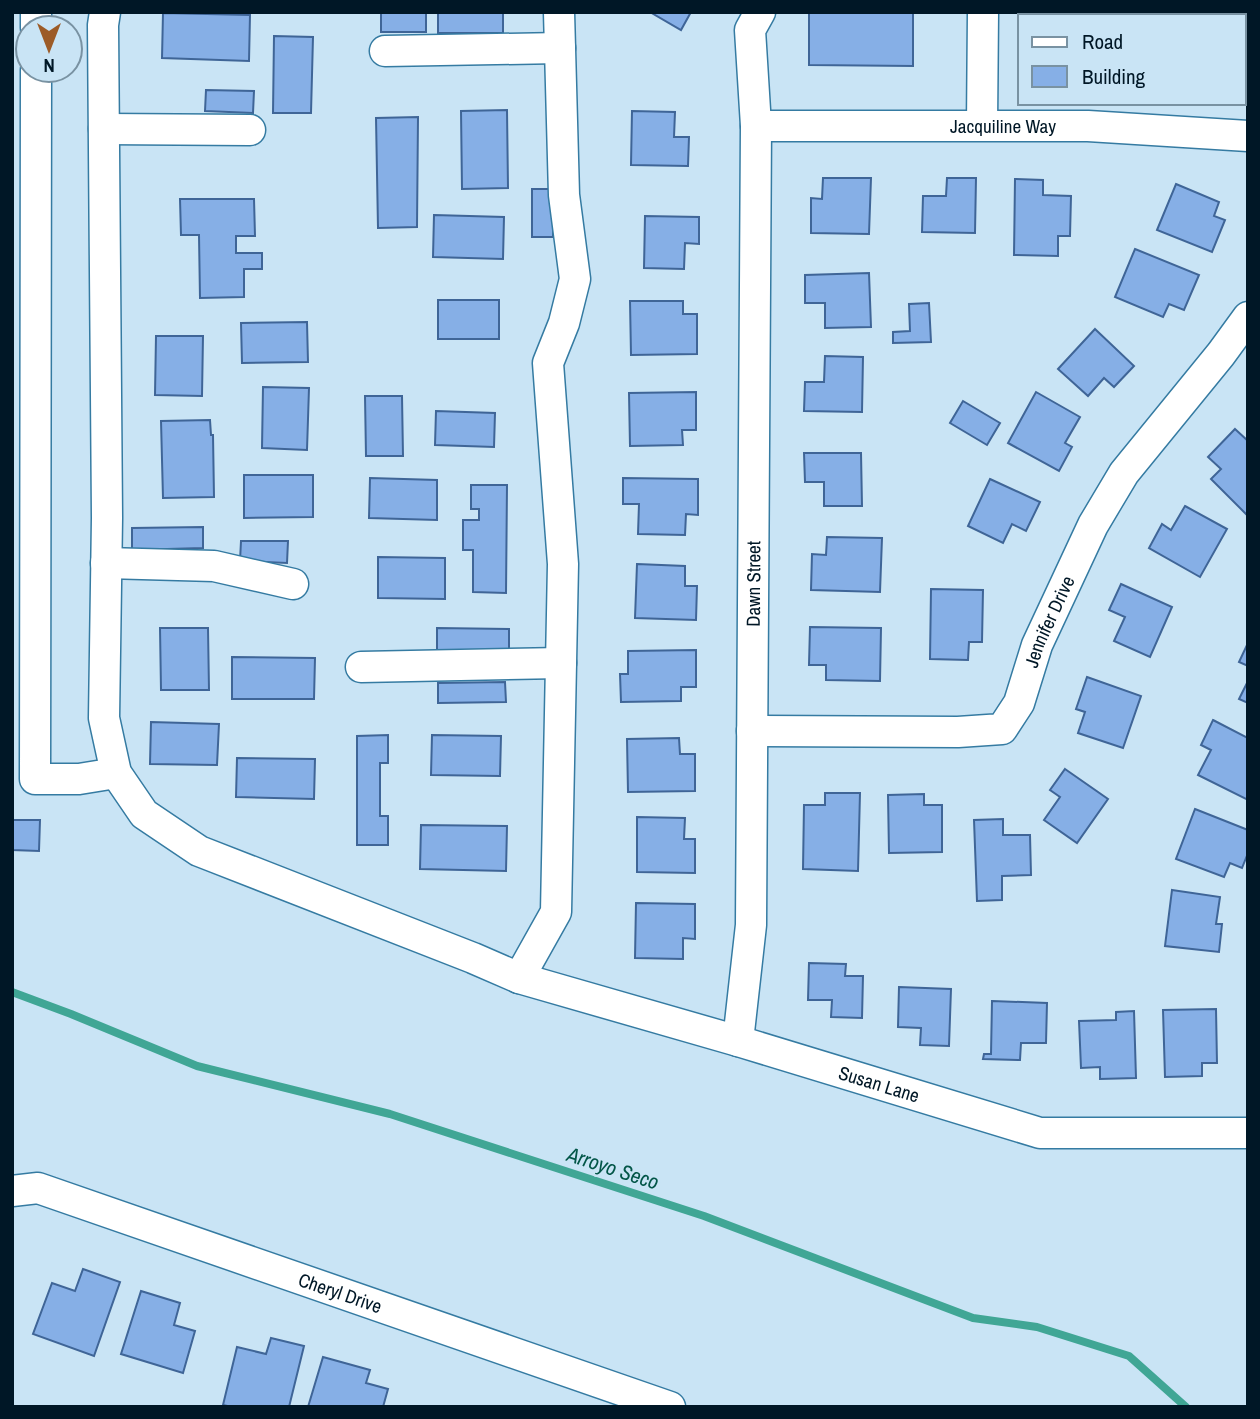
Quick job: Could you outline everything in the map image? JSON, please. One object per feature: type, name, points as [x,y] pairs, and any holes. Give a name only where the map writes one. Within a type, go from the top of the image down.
[{"type":"street","points":[[36,84],[35,779],[79,779],[116,773],[104,718],[105,12]]},
{"type":"street","points":[[519,978],[556,912],[563,564],[548,363],[564,323],[575,279],[564,195],[559,12]]},
{"type":"street","name":"Dawn Street","points":[[738,1041],[751,925],[756,125],[750,30],[760,12]]},
{"type":"street","points":[[982,125],[983,12]]},
{"type":"street","points":[[385,51],[560,48]]},
{"type":"street","name":"Jacquiline Way","points":[[756,125],[1088,125],[1248,136]]},
{"type":"street","points":[[104,129],[250,130]]},
{"type":"street","name":"Jennifer Drive","points":[[752,731],[958,732],[1002,729],[1018,703],[1037,645],[1093,525],[1124,473],[1248,317]]},
{"type":"street","points":[[106,563],[214,566],[293,584]]},
{"type":"street","points":[[361,667],[561,663]]},
{"type":"street","name":"Susan Lane","points":[[116,773],[144,814],[199,852],[519,978],[1040,1133],[1248,1133]]},
{"type":"street","name":"Cheryl Drive","points":[[12,1191],[38,1188],[670,1407]]},
{"type":"building","points":[[381,12],[426,12],[426,32],[381,32]]},
{"type":"building","points":[[438,12],[503,12],[503,33],[438,33]]},
{"type":"building","points":[[650,12],[691,12],[681,30]]},
{"type":"building","points":[[809,12],[913,12],[913,66],[809,65]]},
{"type":"building","points":[[1044,12],[1121,12],[1121,14]]},
{"type":"building","points":[[1248,12],[1248,73],[1246,14],[1196,14]]},
{"type":"building","points":[[163,13],[250,15],[249,61],[162,58]]},
{"type":"building","points":[[274,36],[313,37],[311,113],[273,113]]},
{"type":"building","points":[[206,90],[254,91],[253,113],[205,111]]},
{"type":"building","points":[[507,110],[508,188],[462,189],[461,111]]},
{"type":"building","points":[[632,111],[675,112],[674,137],[689,137],[688,166],[631,165]]},
{"type":"building","points":[[418,117],[417,227],[378,228],[376,118]]},
{"type":"building","points":[[823,178],[871,178],[869,234],[811,233],[811,198],[822,199]]},
{"type":"building","points":[[947,178],[976,178],[975,233],[922,232],[923,196],[946,196]]},
{"type":"building","points":[[1015,179],[1043,180],[1043,195],[1071,196],[1070,236],[1058,236],[1058,256],[1014,255]]},
{"type":"building","points":[[1176,184],[1219,202],[1214,216],[1225,220],[1212,252],[1157,230]]},
{"type":"building","points":[[532,189],[554,189],[553,237],[532,237]]},
{"type":"building","points":[[180,199],[254,199],[255,236],[236,236],[236,253],[262,253],[262,269],[244,269],[244,297],[200,298],[199,235],[181,235]]},
{"type":"building","points":[[434,215],[504,217],[503,259],[433,257]]},
{"type":"building","points":[[645,216],[699,217],[699,244],[685,243],[684,269],[644,268]]},
{"type":"building","points":[[1135,249],[1199,275],[1184,310],[1169,304],[1163,317],[1115,297]]},
{"type":"building","points":[[869,273],[871,327],[825,328],[825,303],[805,303],[805,275]]},
{"type":"building","points":[[438,300],[499,300],[499,339],[438,339]]},
{"type":"building","points":[[630,301],[683,301],[683,314],[697,314],[697,354],[631,355]]},
{"type":"building","points":[[929,303],[931,342],[893,343],[893,332],[910,331],[909,304]]},
{"type":"building","points":[[307,322],[308,362],[242,363],[241,323]]},
{"type":"building","points":[[1095,329],[1134,366],[1114,387],[1104,378],[1088,396],[1058,369]]},
{"type":"building","points":[[156,336],[203,336],[202,396],[155,395]]},
{"type":"building","points":[[825,356],[863,357],[862,412],[804,411],[805,382],[824,382]]},
{"type":"building","points":[[263,387],[309,388],[307,450],[262,448]]},
{"type":"building","points":[[696,392],[696,430],[682,430],[683,445],[630,446],[629,393]]},
{"type":"building","points":[[1036,392],[1080,417],[1065,443],[1072,447],[1059,471],[1008,443]]},
{"type":"building","points":[[365,396],[402,396],[403,456],[366,456]]},
{"type":"building","points":[[963,401],[1000,423],[987,445],[950,423]]},
{"type":"building","points":[[436,411],[495,413],[494,447],[435,445]]},
{"type":"building","points":[[210,420],[213,435],[214,497],[163,498],[161,421]]},
{"type":"building","points":[[1235,429],[1248,441],[1247,515],[1211,479],[1221,469],[1208,457]]},
{"type":"building","points":[[804,453],[861,453],[862,506],[824,506],[824,482],[805,482]]},
{"type":"building","points":[[244,475],[313,475],[313,517],[244,518]]},
{"type":"building","points":[[370,478],[437,480],[437,520],[369,518]]},
{"type":"building","points":[[623,478],[698,479],[698,515],[686,514],[685,535],[638,534],[639,504],[623,504]]},
{"type":"building","points":[[990,479],[1040,502],[1026,531],[1012,524],[1003,543],[968,526]]},
{"type":"building","points":[[471,485],[507,485],[506,593],[473,592],[473,550],[463,550],[463,520],[479,520],[479,509],[471,509]]},
{"type":"building","points":[[1185,506],[1227,529],[1200,577],[1149,548],[1162,524],[1171,530]]},
{"type":"building","points":[[203,527],[203,548],[132,550],[132,528]]},
{"type":"building","points":[[827,537],[882,538],[880,592],[811,590],[812,554],[826,555]]},
{"type":"building","points":[[241,541],[288,541],[287,563],[240,561]]},
{"type":"building","points":[[378,557],[445,558],[445,599],[378,598]]},
{"type":"building","points":[[637,564],[685,566],[685,586],[697,586],[696,620],[635,618]]},
{"type":"building","points":[[1121,584],[1172,607],[1150,657],[1114,641],[1125,617],[1109,610]]},
{"type":"building","points":[[931,589],[983,590],[982,642],[969,642],[968,660],[930,659]]},
{"type":"building","points":[[810,627],[881,628],[880,681],[826,680],[826,665],[809,665]]},
{"type":"building","points":[[160,628],[208,628],[209,690],[161,690]]},
{"type":"building","points":[[437,628],[509,629],[509,651],[437,650]]},
{"type":"building","points":[[1248,645],[1248,666],[1239,662]]},
{"type":"building","points":[[696,650],[696,687],[681,687],[681,701],[621,702],[620,674],[628,674],[628,651]]},
{"type":"building","points":[[232,657],[315,658],[314,699],[232,699]]},
{"type":"building","points":[[1087,677],[1141,696],[1123,748],[1078,733],[1085,712],[1076,709]]},
{"type":"building","points":[[1248,681],[1248,703],[1239,699]]},
{"type":"building","points":[[505,682],[506,702],[438,703],[438,683]]},
{"type":"building","points":[[1213,720],[1248,738],[1248,800],[1198,775],[1211,750],[1201,745]]},
{"type":"building","points":[[151,722],[219,724],[217,765],[150,764]]},
{"type":"building","points":[[388,735],[388,763],[380,763],[380,816],[388,816],[388,845],[357,845],[357,736]]},
{"type":"building","points":[[432,735],[501,736],[500,776],[431,775]]},
{"type":"building","points":[[679,738],[680,754],[695,754],[695,791],[628,792],[627,739]]},
{"type":"building","points":[[237,758],[315,759],[314,799],[236,797]]},
{"type":"building","points":[[1065,769],[1108,799],[1077,843],[1044,820],[1060,797],[1050,790]]},
{"type":"building","points":[[825,793],[860,793],[858,871],[803,869],[804,805],[825,805]]},
{"type":"building","points":[[924,794],[924,805],[942,805],[942,852],[889,853],[888,795]]},
{"type":"building","points":[[1195,809],[1248,830],[1248,853],[1242,868],[1230,863],[1224,877],[1176,859]]},
{"type":"building","points":[[637,817],[685,818],[684,839],[695,839],[695,873],[637,872]]},
{"type":"building","points":[[1003,819],[1003,835],[1030,835],[1031,875],[1002,876],[1002,900],[977,901],[974,820]]},
{"type":"building","points":[[12,820],[40,820],[39,851],[12,850]]},
{"type":"building","points":[[421,825],[507,826],[506,871],[420,869]]},
{"type":"building","points":[[1172,890],[1220,897],[1216,924],[1222,924],[1219,952],[1165,946]]},
{"type":"building","points":[[636,903],[695,904],[695,939],[683,938],[683,959],[635,958]]},
{"type":"building","points":[[809,963],[846,964],[845,976],[863,976],[862,1018],[831,1017],[832,1000],[808,1000]]},
{"type":"building","points":[[899,987],[951,989],[949,1046],[920,1045],[921,1028],[898,1027]]},
{"type":"building","points":[[992,1001],[1047,1003],[1046,1043],[1021,1043],[1020,1060],[983,1059],[984,1054],[991,1054]]},
{"type":"building","points":[[1216,1009],[1217,1063],[1202,1063],[1202,1076],[1165,1077],[1163,1010]]},
{"type":"building","points":[[1134,1011],[1136,1078],[1100,1079],[1100,1067],[1081,1068],[1079,1021],[1116,1020],[1116,1012]]},
{"type":"building","points":[[83,1269],[120,1282],[94,1356],[33,1334],[52,1283],[75,1291]]},
{"type":"building","points":[[141,1291],[180,1303],[174,1325],[195,1331],[183,1373],[121,1354]]},
{"type":"building","points":[[271,1338],[304,1346],[289,1407],[223,1405],[237,1347],[266,1354]]},
{"type":"building","points":[[323,1357],[370,1370],[366,1383],[388,1389],[383,1407],[308,1407]]},
{"type":"waterway","name":"Arroyo Seco","points":[[12,992],[197,1066],[390,1114],[704,1216],[973,1318],[1037,1327],[1129,1356],[1186,1407]]}]
